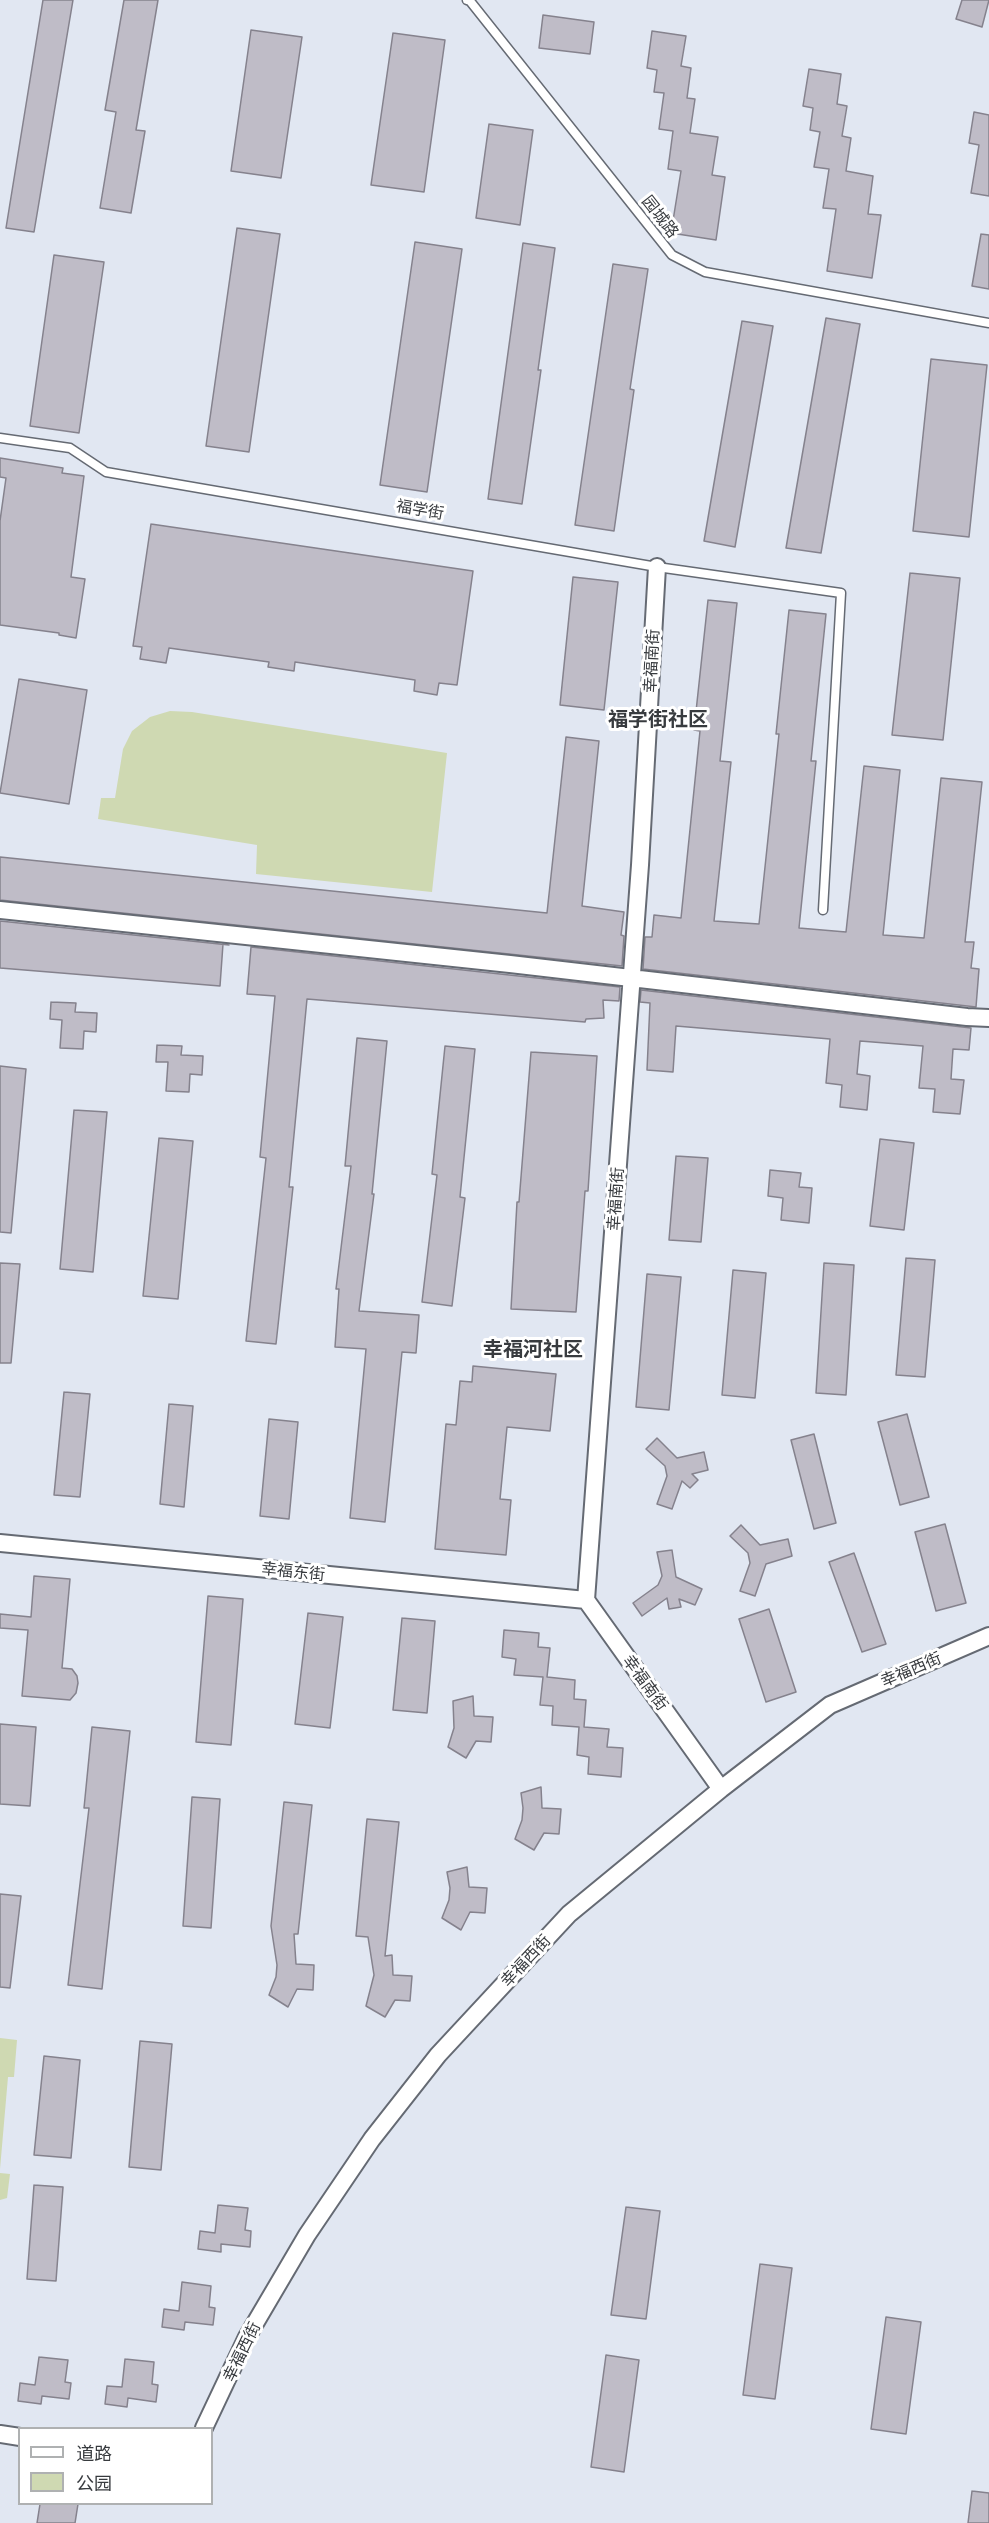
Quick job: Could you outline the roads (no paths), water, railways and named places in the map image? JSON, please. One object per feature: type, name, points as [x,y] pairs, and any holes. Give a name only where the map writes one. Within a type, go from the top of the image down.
[{"type":"street","name":"幸福南街","points":[[657,567],[639,876],[586,1600],[721,1789]]},
{"type":"street","points":[[0,910],[989,1018]]},
{"type":"street","name":"幸福东街","points":[[0,1543],[586,1600]]},
{"type":"street","name":"幸福西街","points":[[204,2427],[247,2337],[307,2235],[372,2139],[438,2055],[569,1914],[721,1789],[830,1705],[989,1636]]},
{"type":"street","points":[[0,2434],[18,2437]]},
{"type":"lane","name":"园城路","points":[[467,0],[672,255],[705,272],[989,323]]},
{"type":"lane","name":"福学街","points":[[0,438],[69,448],[106,472],[657,567],[842,593],[823,910]]},
{"type":"district","name":"福学街社区","points":[[658,720]]},
{"type":"district","name":"幸福河社区","points":[[533,1350]]}]
